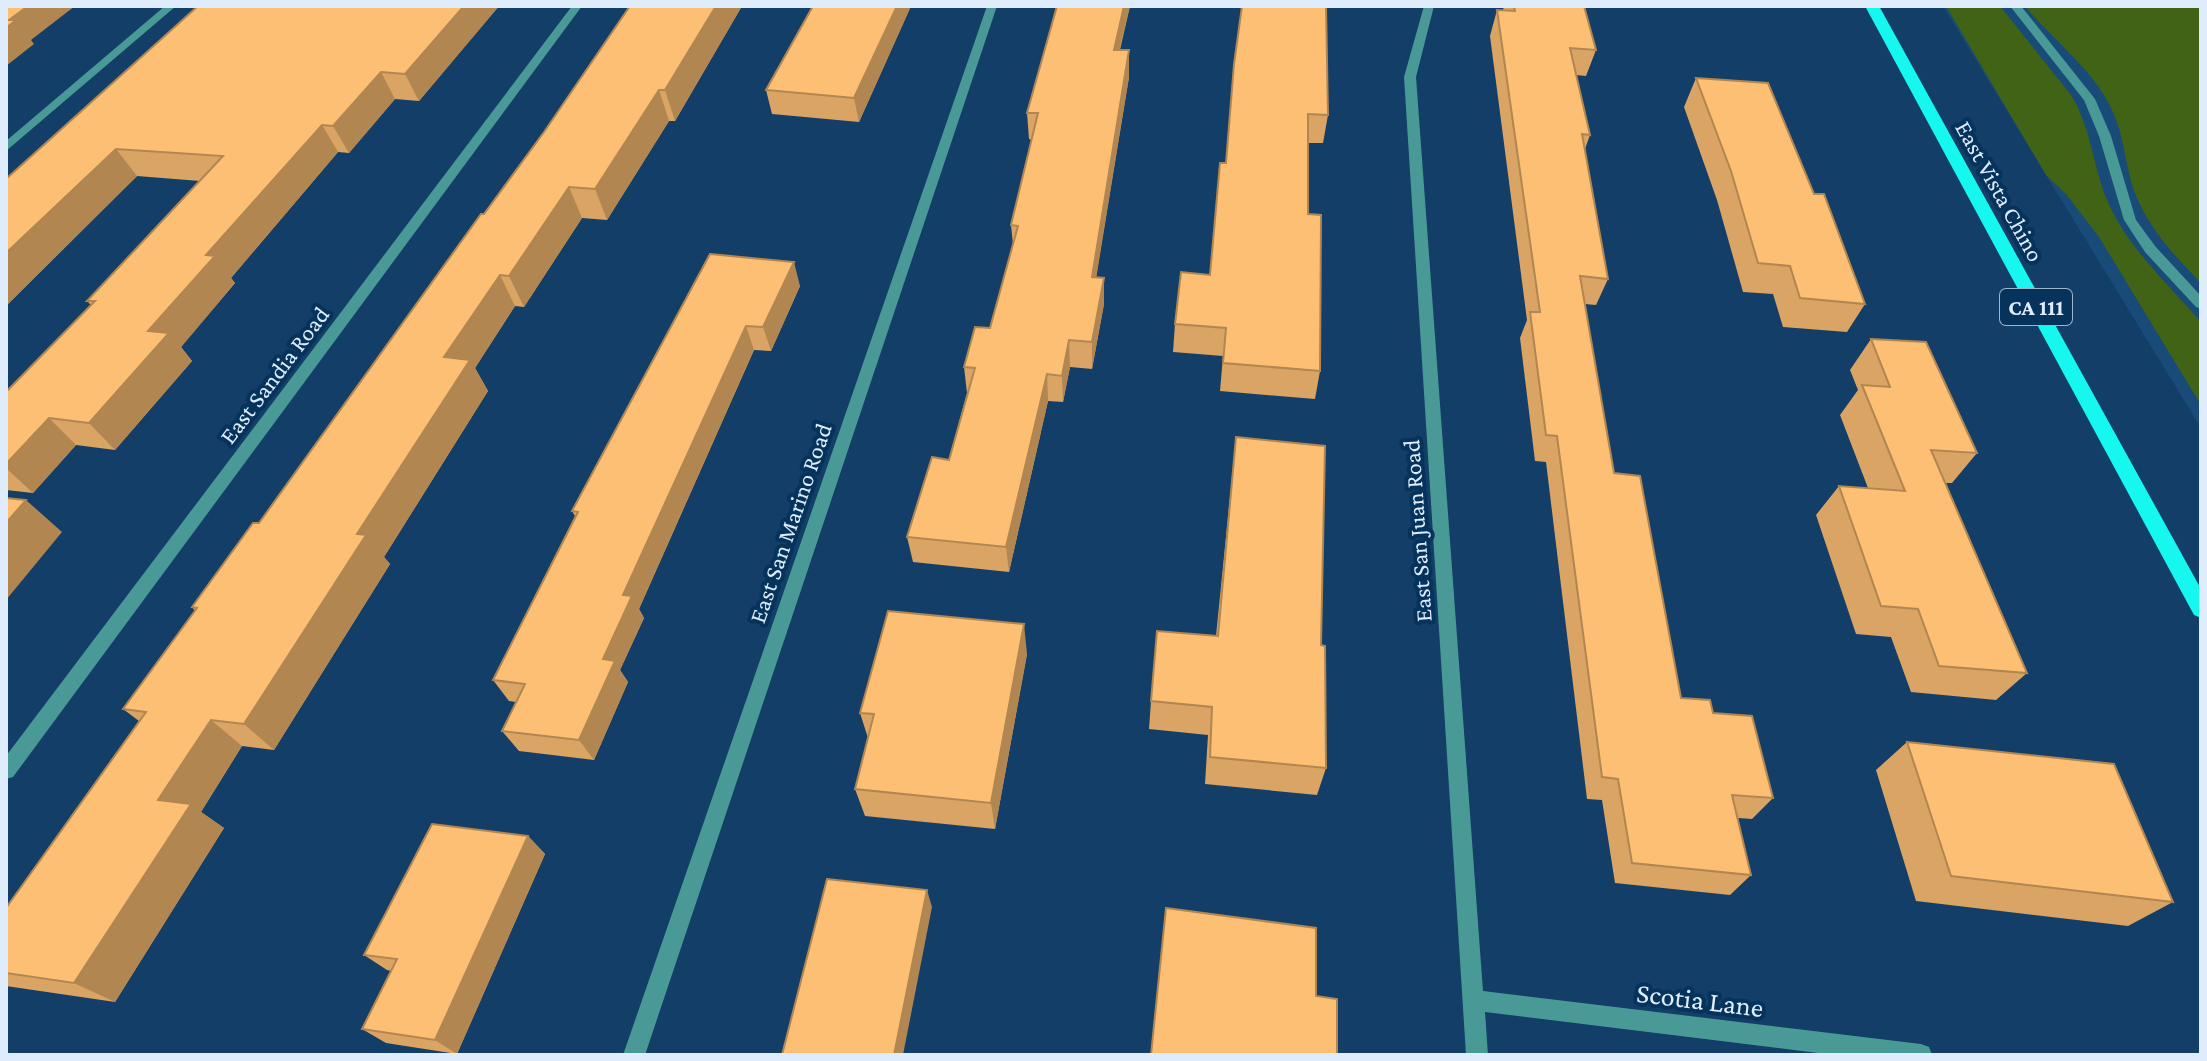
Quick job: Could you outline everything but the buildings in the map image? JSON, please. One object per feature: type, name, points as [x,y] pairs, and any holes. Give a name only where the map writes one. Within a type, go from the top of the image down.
[{"type":"main road","name":"East Vista Chino","points":[[1872,6],[2201,609]]},
{"type":"street","points":[[6,147],[171,6]]},
{"type":"street","name":"East Sandia Road","points":[[6,771],[577,6]]},
{"type":"street","name":"East San Marino Road","points":[[634,1055],[992,6]]},
{"type":"street","name":"East San Juan Road","points":[[1429,6],[1410,77],[1477,1055]]},
{"type":"street","points":[[2015,6],[2089,99],[2105,136],[2130,220],[2150,249],[2201,304]]},
{"type":"street","name":"Scotia Lane","points":[[1473,1000],[1921,1055]]},
{"type":"shaded area","points":[[1943,6],[2201,6],[2201,428],[2046,175]]},
{"type":"green space","points":[[1946,6],[2000,6],[2071,95],[2083,120],[2102,187],[2115,217],[2149,264],[2201,322],[2201,405],[2099,237],[2066,194],[2046,175]]},
{"type":"green space","points":[[2025,6],[2201,6],[2201,283],[2162,239],[2139,202],[2119,129],[2104,95],[2084,68]]}]
